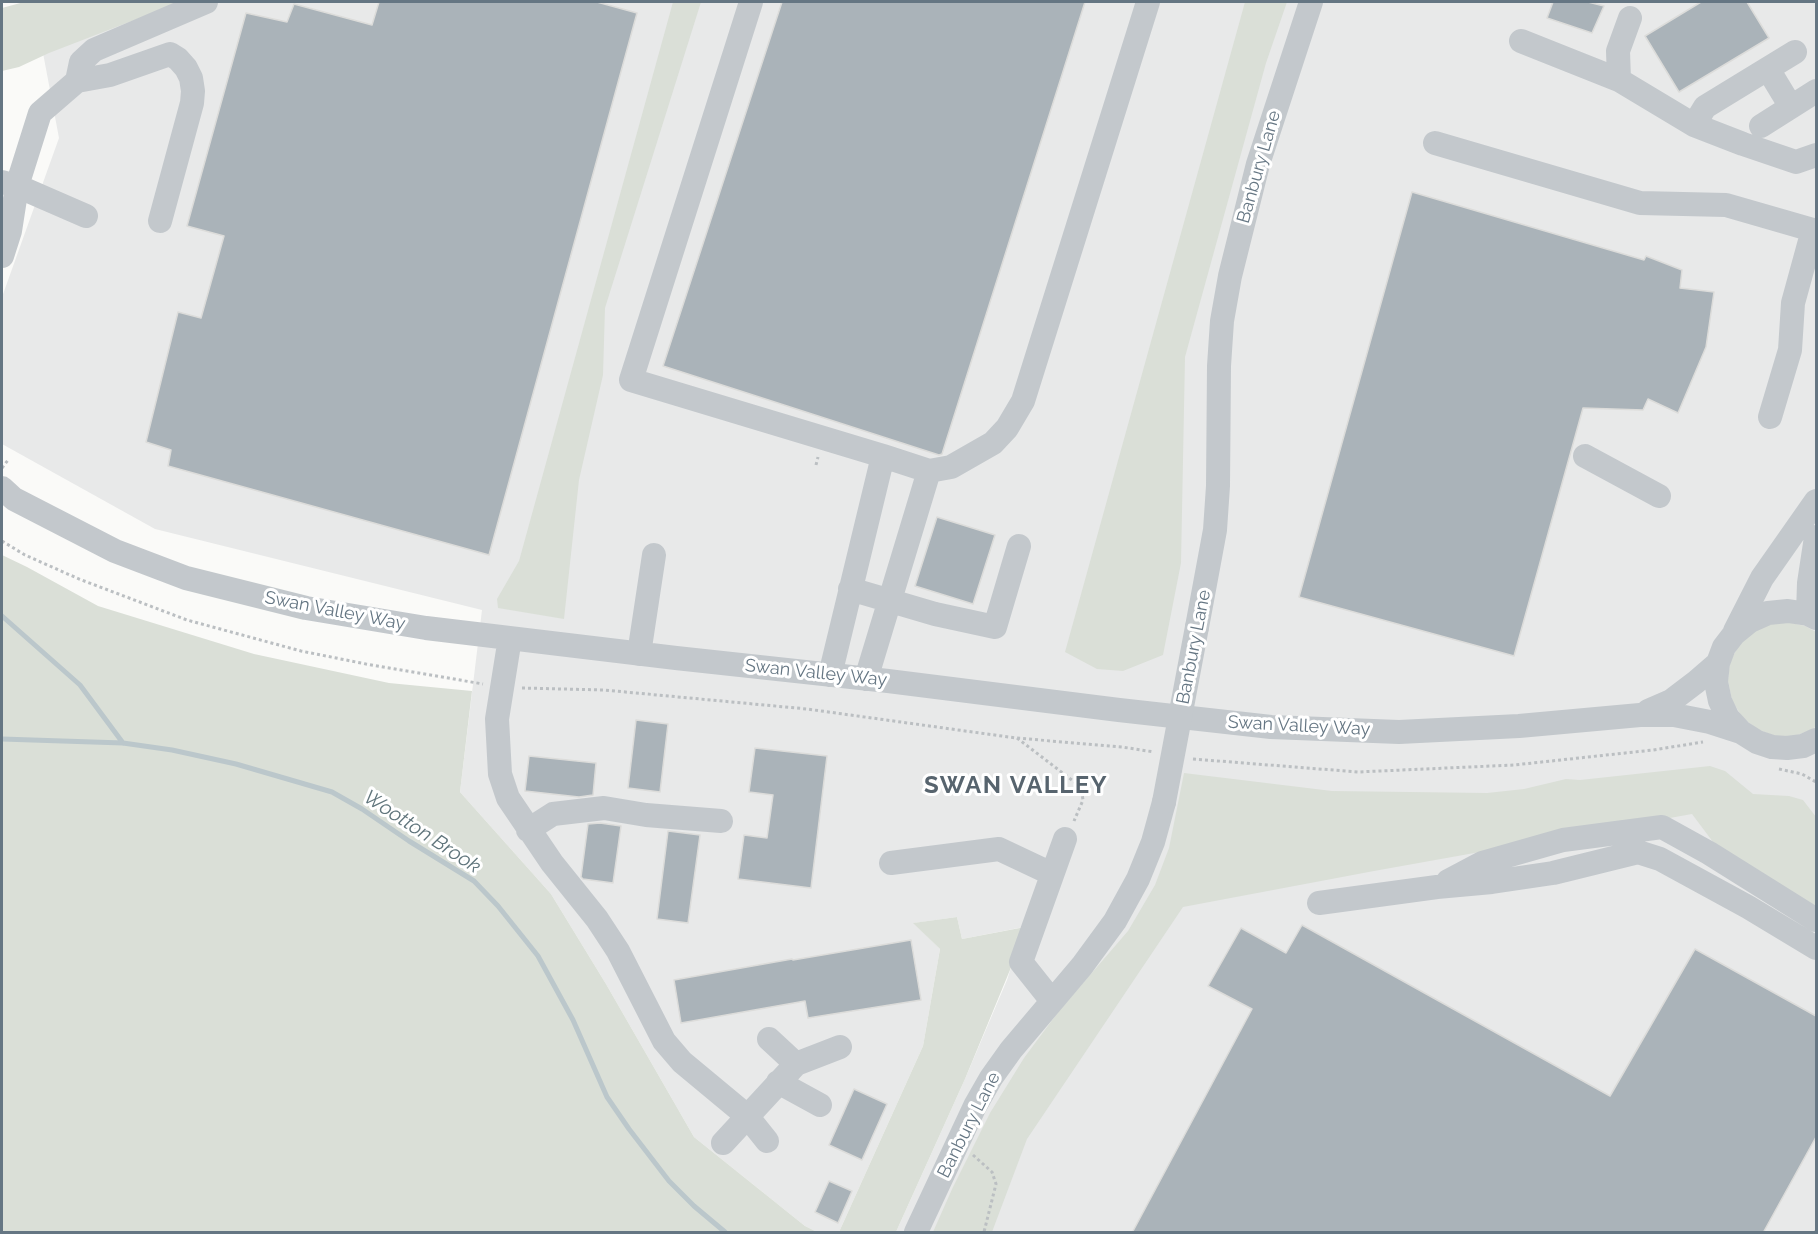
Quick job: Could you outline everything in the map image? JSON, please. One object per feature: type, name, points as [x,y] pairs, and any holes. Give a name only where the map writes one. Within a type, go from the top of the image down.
[{"type":"street","points":[[77,81],[81,62],[94,50],[206,2]]},
{"type":"street","points":[[751,2],[631,380],[929,471],[951,467],[993,443],[1007,428],[1023,401],[1148,2]]},
{"type":"street","name":"Banbury Lane","points":[[916,1233],[975,1106],[991,1078],[1011,1050],[1082,966],[1115,921],[1138,879],[1153,842],[1164,801],[1215,530],[1218,486],[1219,366],[1222,321],[1230,276],[1241,224],[1258,164],[1311,2]]},
{"type":"street","points":[[1619,80],[1618,51],[1630,18]]},
{"type":"street","points":[[1521,41],[1619,80],[1694,125],[1743,144],[1796,162],[1816,155]]},
{"type":"street","points":[[1694,125],[1705,107],[1795,52]]},
{"type":"street","points":[[2,256],[10,231],[9,184],[40,112],[77,81],[110,75],[170,54],[186,68],[191,78],[193,91],[192,103],[160,221]]},
{"type":"street","points":[[1768,69],[1791,107]]},
{"type":"street","points":[[1761,126],[1816,91]]},
{"type":"street","points":[[1435,143],[1640,203],[1726,205],[1815,231],[1793,303],[1790,350],[1770,417]]},
{"type":"street","points":[[9,184],[86,216]]},
{"type":"street","points":[[830,675],[883,456]]},
{"type":"street","points":[[1585,456],[1659,496]]},
{"type":"street","points":[[866,679],[929,471]]},
{"type":"street","name":"Swan Valley Way","points":[[6,495],[115,551],[186,578],[306,608],[426,628],[1271,727],[1399,732],[1519,726],[1640,715],[1674,715],[1710,722],[1740,732],[1757,742],[1772,747],[1812,749]]},
{"type":"street","points":[[1740,732],[1728,718],[1720,700],[1716,682],[1718,663],[1762,578],[1816,501]]},
{"type":"street","points":[[1734,634],[1750,621],[1768,613],[1788,611],[1812,616],[1809,583],[1816,537]]},
{"type":"street","points":[[850,590],[944,616],[995,627],[1019,546]]},
{"type":"street","points":[[639,654],[654,555]]},
{"type":"street","points":[[510,638],[497,719],[500,774],[508,798],[552,863],[597,918],[618,951],[664,1041],[682,1062],[747,1116],[766,1142]]},
{"type":"street","name":"Swan Valley Way","points":[[1640,715],[1671,701],[1718,663]]},
{"type":"street","points":[[528,830],[553,814],[604,808],[646,815],[721,821]]},
{"type":"street","points":[[1437,886],[1482,863],[1563,840],[1662,826],[1816,920]]},
{"type":"street","points":[[1052,1002],[1021,962],[1065,839]]},
{"type":"street","points":[[891,863],[999,849],[1052,874]]},
{"type":"street","points":[[1319,903],[1437,886],[1492,882],[1553,873],[1638,852],[1660,859],[1748,907],[1816,948]]},
{"type":"street","points":[[769,1039],[796,1064]]},
{"type":"street","points":[[723,1143],[796,1064],[840,1047]]},
{"type":"street","points":[[778,1082],[820,1106]]},
{"type":"path","points":[[2,470],[8,460]]},
{"type":"path","points":[[2,541],[25,555],[79,579],[187,620],[301,651],[366,664],[502,687],[542,690],[604,690],[807,709],[1017,738],[1122,747],[1164,754]]},
{"type":"path","points":[[1017,738],[1081,787],[1083,801],[1065,839]]},
{"type":"path","points":[[1185,757],[1206,761],[1369,771],[1514,765],[1705,742]]},
{"type":"path","points":[[1774,768],[1802,774],[1816,782]]},
{"type":"path","points":[[957,1144],[965,1148],[992,1172],[996,1184],[984,1233]]},
{"type":"shaded area","points":[[24,2],[181,2],[49,53],[19,67],[2,71],[2,8]]},
{"type":"shaded area","name":"SWAN VALLEY","points":[[76,2],[1816,2],[1816,1232],[896,1232],[1007,980],[1024,927],[962,939],[957,917],[914,923],[940,949],[923,1046],[839,1232],[817,1232],[805,1226],[694,1137],[551,894],[460,792],[482,610],[155,529],[2,444],[2,297],[59,138],[43,53]]},
{"type":"shaded area","points":[[673,2],[701,2],[605,308],[603,375],[579,480],[564,619],[498,608],[497,599],[519,561]]},
{"type":"shaded area","points":[[1245,2],[1287,2],[1266,63],[1185,357],[1181,563],[1163,655],[1123,671],[1097,669],[1065,652]]},
{"type":"shaded area","points":[[2,555],[98,606],[254,654],[389,683],[472,691],[460,792],[551,894],[694,1137],[805,1226],[817,1232],[2,1232]]},
{"type":"shaded area","points":[[1787,622],[1805,626],[1816,632],[1816,726],[1795,736],[1775,736],[1757,729],[1742,717],[1732,700],[1728,681],[1730,662],[1739,645],[1752,632],[1769,624]]},
{"type":"shaded area","points":[[1710,766],[1725,771],[1753,794],[1789,796],[1803,800],[1816,817],[1816,913],[1713,842],[1692,814],[1183,907],[1027,1139],[992,1232],[933,1232],[990,1113],[1024,1058],[1059,1011],[1128,931],[1155,885],[1169,848],[1184,773],[1332,791],[1487,793],[1524,789],[1566,779],[1580,780]]},
{"type":"shaded area","points":[[957,917],[962,939],[1025,927],[1024,936],[965,1079],[896,1232],[839,1232],[923,1046],[940,949],[913,923]]},
{"type":"building","points":[[379,2],[597,2],[637,13],[489,555],[168,466],[171,450],[146,442],[178,312],[201,318],[224,236],[187,226],[246,13],[287,22],[294,4],[372,25]]},
{"type":"building","points":[[782,2],[1085,2],[942,454],[939,455],[663,366]]},
{"type":"building","points":[[1553,2],[1588,2],[1604,6],[1592,33],[1547,18]]},
{"type":"building","points":[[1701,2],[1747,2],[1769,38],[1679,92],[1645,36]]},
{"type":"building","points":[[1412,192],[1644,260],[1646,256],[1682,270],[1680,288],[1714,292],[1706,347],[1678,413],[1648,399],[1643,410],[1583,408],[1514,656],[1299,597]]},
{"type":"building","points":[[937,517],[995,535],[973,604],[915,586]]},
{"type":"building","points":[[636,720],[668,724],[660,792],[628,788]]},
{"type":"building","points":[[755,748],[827,756],[811,888],[738,879],[744,835],[767,838],[773,795],[749,792]]},
{"type":"building","points":[[529,756],[596,763],[593,795],[579,797],[525,791]]},
{"type":"building","points":[[588,824],[621,826],[613,883],[581,877]]},
{"type":"building","points":[[668,831],[700,835],[688,923],[657,919]]},
{"type":"building","points":[[1302,925],[1610,1096],[1695,949],[1816,1016],[1816,1137],[1763,1233],[1132,1233],[1252,1009],[1208,986],[1241,928],[1286,953]]},
{"type":"building","points":[[911,940],[921,1000],[808,1018],[805,1001],[681,1023],[674,980]]},
{"type":"building","points":[[854,1089],[887,1104],[862,1160],[829,1145]]},
{"type":"building","points":[[829,1181],[852,1191],[838,1223],[815,1212]]},
{"type":"waterway","points":[[2,616],[80,685],[123,743]]},
{"type":"waterway","name":"Wootton Brook","points":[[2,739],[123,743],[172,750],[236,764],[332,792],[474,881],[498,906],[538,956],[573,1020],[607,1097],[629,1129],[669,1181],[725,1232]]},
{"type":"district","name":"SWAN VALLEY","points":[[1016,786]]}]
